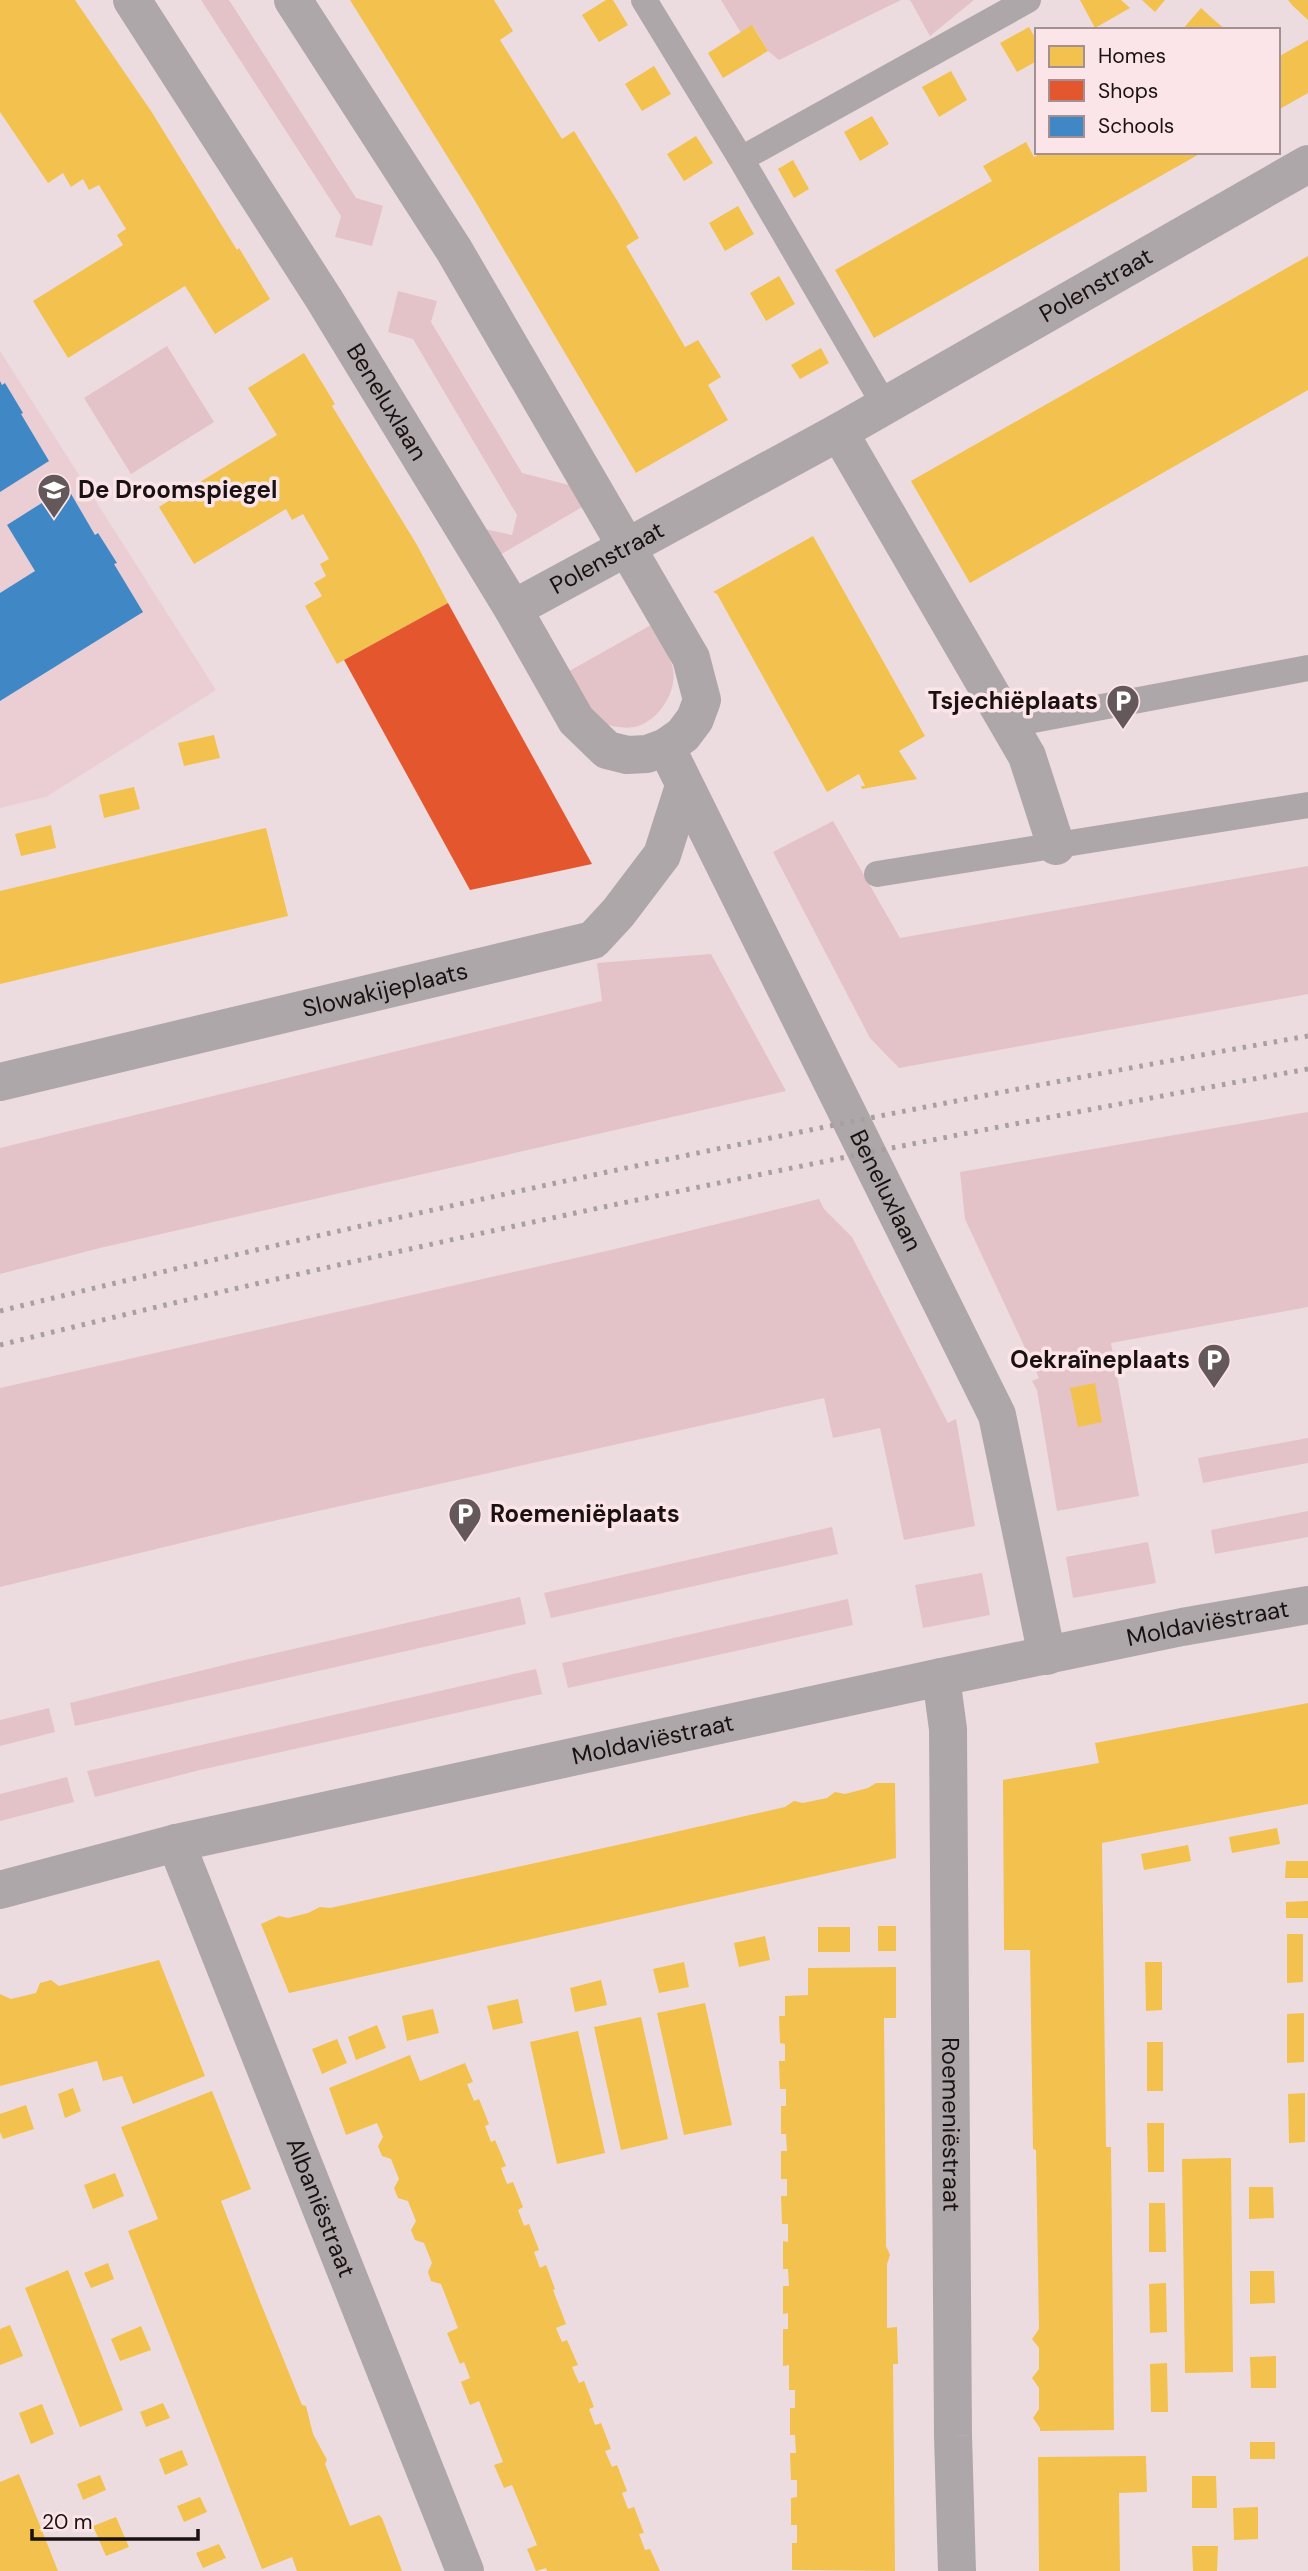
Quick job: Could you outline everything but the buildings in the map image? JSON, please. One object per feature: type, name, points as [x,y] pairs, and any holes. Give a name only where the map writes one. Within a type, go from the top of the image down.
[{"type":"street","name":"Beneluxlaan","points":[[132,0],[324,299],[513,609],[576,720],[607,750],[627,755],[647,754],[666,747],[683,735],[695,719],[702,700],[691,658],[454,250],[293,0]]},
{"type":"street","name":"Polenstraat","points":[[513,609],[839,432],[1308,164]]},
{"type":"street","points":[[839,432],[1027,756],[1056,846]]},
{"type":"street","name":"Beneluxlaan","points":[[666,747],[997,1415],[1047,1656]]},
{"type":"street","name":"Slowakijeplaats","points":[[0,1082],[593,940],[618,913],[662,855],[684,786]]},
{"type":"street","name":"Moldaviëstraat","points":[[0,1890],[176,1843],[941,1677],[1182,1627],[1308,1605]]},
{"type":"street","name":"Roemeniëstraat","points":[[941,1677],[948,1729],[953,2436],[957,2571]]},
{"type":"street","name":"Albaniëstraat","points":[[176,1843],[465,2571]]},
{"type":"lane","points":[[644,0],[741,159],[885,406]]},
{"type":"lane","points":[[741,159],[1028,0]]},
{"type":"lane","points":[[1007,725],[1308,668]]},
{"type":"lane","points":[[877,874],[1308,805]]},
{"type":"shaded area","points":[[201,0],[229,0],[356,198],[383,206],[372,246],[335,237],[341,216]]},
{"type":"shaded area","points":[[721,0],[901,0],[779,60],[768,51],[753,26],[741,33]]},
{"type":"shaded area","points":[[910,0],[974,0],[930,36]]},
{"type":"shaded area","points":[[398,291],[437,301],[431,322],[522,473],[573,486],[584,506],[498,556],[480,528],[512,535],[517,515],[413,339],[388,332]]},
{"type":"shaded area","points":[[167,346],[214,422],[131,474],[84,398]]},
{"type":"shaded area","name":"De Droomspiegel","points":[[0,351],[216,690],[46,797],[0,808]]},
{"type":"shaded area","points":[[651,625],[672,663],[674,677],[665,703],[653,717],[638,726],[624,728],[601,723],[564,674]]},
{"type":"shaded area","points":[[833,821],[900,938],[1308,866],[1308,994],[899,1068],[870,1038],[773,852]]},
{"type":"shaded area","points":[[711,954],[786,1091],[100,1248],[0,1274],[0,1148],[602,1001],[597,963]]},
{"type":"shaded area","points":[[1308,1112],[1308,1307],[1111,1343],[1139,1496],[1057,1511],[1037,1390],[1032,1381],[1039,1378],[965,1219],[960,1172]]},
{"type":"shaded area","points":[[819,1199],[824,1209],[852,1237],[948,1423],[956,1419],[975,1526],[904,1540],[880,1428],[833,1438],[824,1398],[251,1526],[0,1587],[0,1388],[611,1250]]},
{"type":"shaded area","points":[[1308,1438],[1308,1463],[1203,1483],[1198,1458]]},
{"type":"shaded area","points":[[1308,1511],[1308,1537],[1215,1554],[1211,1530]]},
{"type":"shaded area","points":[[832,1527],[838,1554],[551,1618],[544,1593]]},
{"type":"shaded area","points":[[1148,1542],[1156,1583],[1073,1598],[1066,1557]]},
{"type":"shaded area","points":[[982,1573],[990,1615],[923,1628],[915,1585]]},
{"type":"shaded area","points":[[520,1597],[526,1624],[75,1726],[70,1703]]},
{"type":"shaded area","points":[[848,1599],[853,1625],[568,1688],[562,1663]]},
{"type":"shaded area","points":[[536,1669],[542,1694],[200,1770],[95,1797],[87,1771]]},
{"type":"shaded area","points":[[49,1708],[55,1732],[0,1746],[0,1720]]},
{"type":"shaded area","points":[[67,1777],[74,1802],[0,1821],[0,1794]]},
{"type":"railway","points":[[0,1311],[325,1234],[652,1163],[979,1097],[1308,1036]]},
{"type":"railway","points":[[0,1345],[325,1268],[652,1197],[815,1163],[1308,1069]]},
{"type":"place","name":"De Droomspiegel","points":[[54,520]]},
{"type":"place","name":"Tsjechiëplaats","points":[[1123,731]]},
{"type":"place","name":"Oekraïneplaats","points":[[1214,1390]]},
{"type":"place","name":"Roemeniëplaats","points":[[465,1544]]}]
